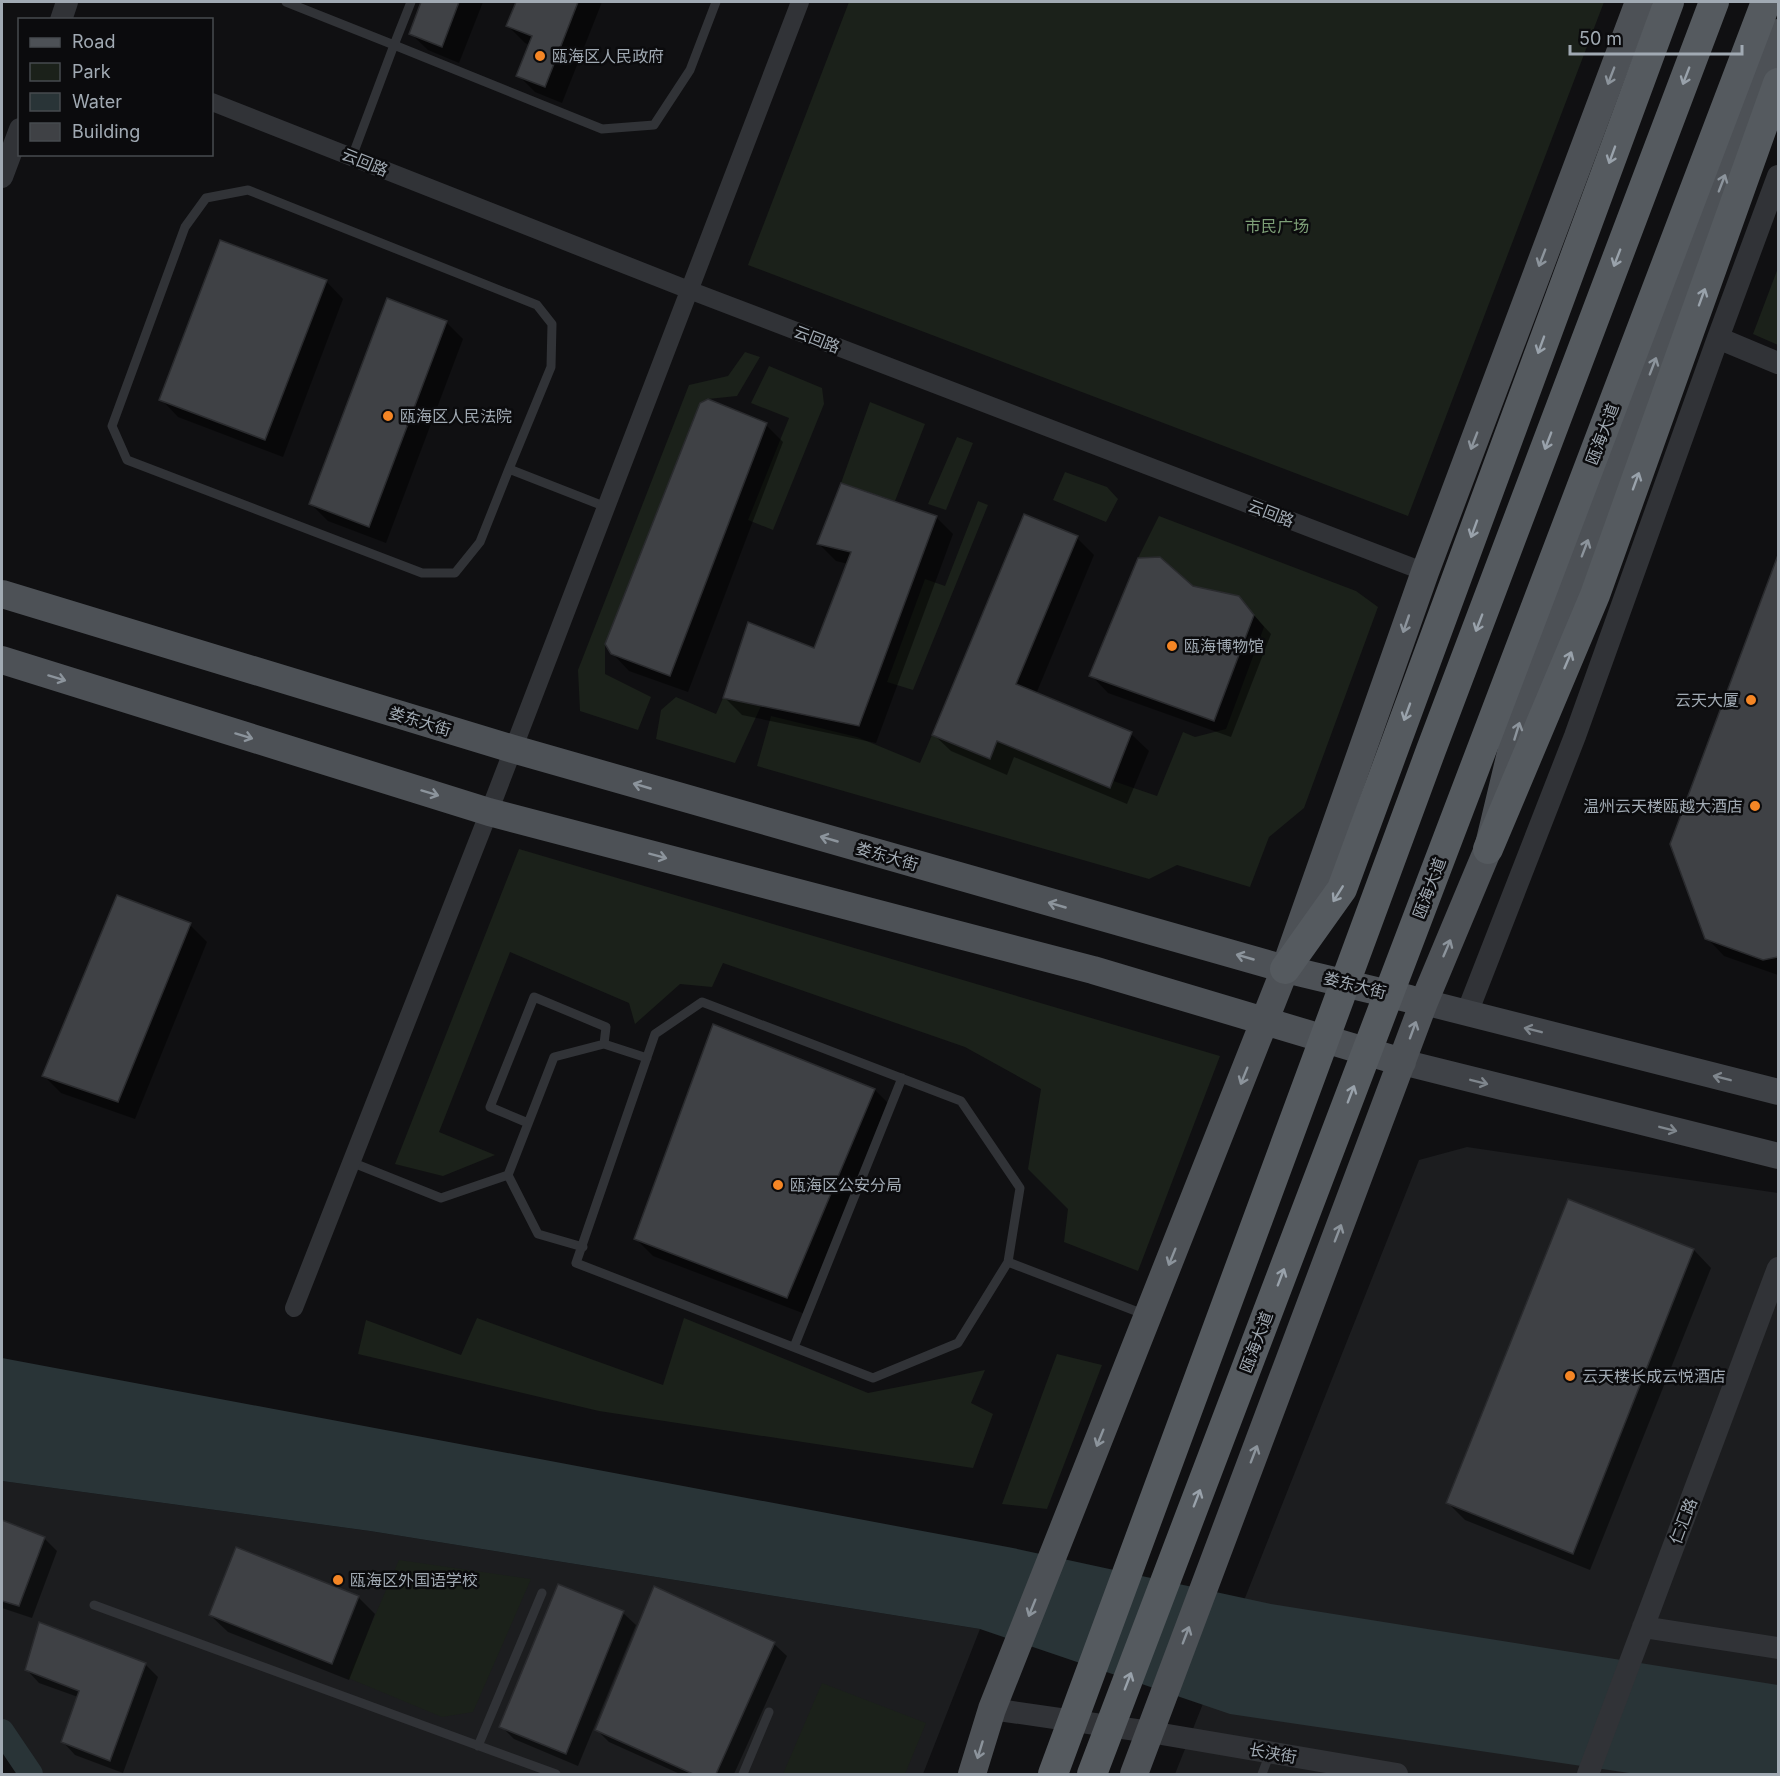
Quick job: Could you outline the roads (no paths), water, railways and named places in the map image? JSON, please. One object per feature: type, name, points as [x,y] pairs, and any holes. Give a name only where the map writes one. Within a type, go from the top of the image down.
[{"type":"highway","points":[[1286,969],[1342,889],[1669,2]]},
{"type":"highway","points":[[1053,1774],[1431,750],[1714,2]]},
{"type":"highway","name":"瓯海大道","points":[[1092,1774],[1766,2]]},
{"type":"highway","points":[[1488,849],[1595,595],[1779,83]]},
{"type":"main road","points":[[972,1774],[992,1709],[1286,969],[1425,572],[1639,2]]},
{"type":"main road","name":"瓯海大道","points":[[1134,1774],[1424,1002],[1488,849],[1515,732],[1779,33]]},
{"type":"main road","name":"娄东大街","points":[[2,594],[513,749],[1286,969],[1779,1092]]},
{"type":"main road","points":[[2,660],[489,812],[1093,970],[1402,1062],[1779,1156]]},
{"type":"street","points":[[62,18],[68,2]]},
{"type":"street","points":[[294,1308],[489,812],[800,2]]},
{"type":"street","name":"云回路","points":[[213,102],[689,290],[1425,572]]},
{"type":"street","points":[[2,177],[18,134]]},
{"type":"street","points":[[1467,1013],[1575,736],[1718,338],[1779,176]]},
{"type":"street","points":[[1718,338],[1779,363]]},
{"type":"street","name":"仁汇路","points":[[1591,1766],[1779,1268]]},
{"type":"street","points":[[1643,1627],[1779,1648]]},
{"type":"street","name":"长浃街","points":[[992,1709],[1150,1732],[1396,1774]]},
{"type":"lane","points":[[286,2],[602,129],[654,125],[690,70],[716,2]]},
{"type":"lane","points":[[352,157],[411,2]]},
{"type":"lane","points":[[248,189],[537,305],[552,324],[551,367],[509,469],[480,542],[455,573],[422,573],[127,460],[112,426],[185,227],[206,198],[248,189]]},
{"type":"lane","points":[[509,469],[606,507]]},
{"type":"lane","points":[[528,1123],[490,1107],[534,997],[606,1027],[604,1044]]},
{"type":"lane","points":[[702,1002],[902,1078],[961,1101],[1020,1188],[1008,1262],[958,1343],[873,1378],[576,1263],[655,1035],[702,1002]]},
{"type":"lane","points":[[583,1247],[537,1234],[508,1174],[554,1057],[604,1044],[646,1058]]},
{"type":"lane","points":[[794,1347],[902,1078]]},
{"type":"lane","points":[[351,1162],[441,1198],[508,1174]]},
{"type":"lane","points":[[1008,1262],[1148,1316]]},
{"type":"lane","points":[[477,1746],[542,1593]]},
{"type":"lane","points":[[94,1605],[556,1774]]},
{"type":"lane","points":[[743,1774],[769,1712]]},
{"type":"lane","points":[[1262,1774],[1270,1753]]},
{"type":"water","points":[[2,1358],[1013,1548],[1271,1604],[1778,1685],[1778,1774],[1636,1774],[1230,1714],[980,1629],[370,1531],[2,1481]]},
{"type":"waterway","points":[[2,1731],[31,1774]]},
{"type":"place","name":"瓯海区人民政府","points":[[540,56]]},
{"type":"place","name":"瓯海区人民法院","points":[[388,416]]},
{"type":"place","name":"瓯海博物馆","points":[[1172,646]]},
{"type":"place","name":"云天大厦","points":[[1751,700]]},
{"type":"place","name":"温州云天楼瓯越大酒店","points":[[1755,806]]},
{"type":"place","name":"瓯海区公安分局","points":[[778,1185]]},
{"type":"place","name":"云天楼长成云悦酒店","points":[[1570,1376]]},
{"type":"place","name":"瓯海区外国语学校","points":[[338,1580]]},
{"type":"park label","name":"市民广场","points":[[1277,226]]}]
